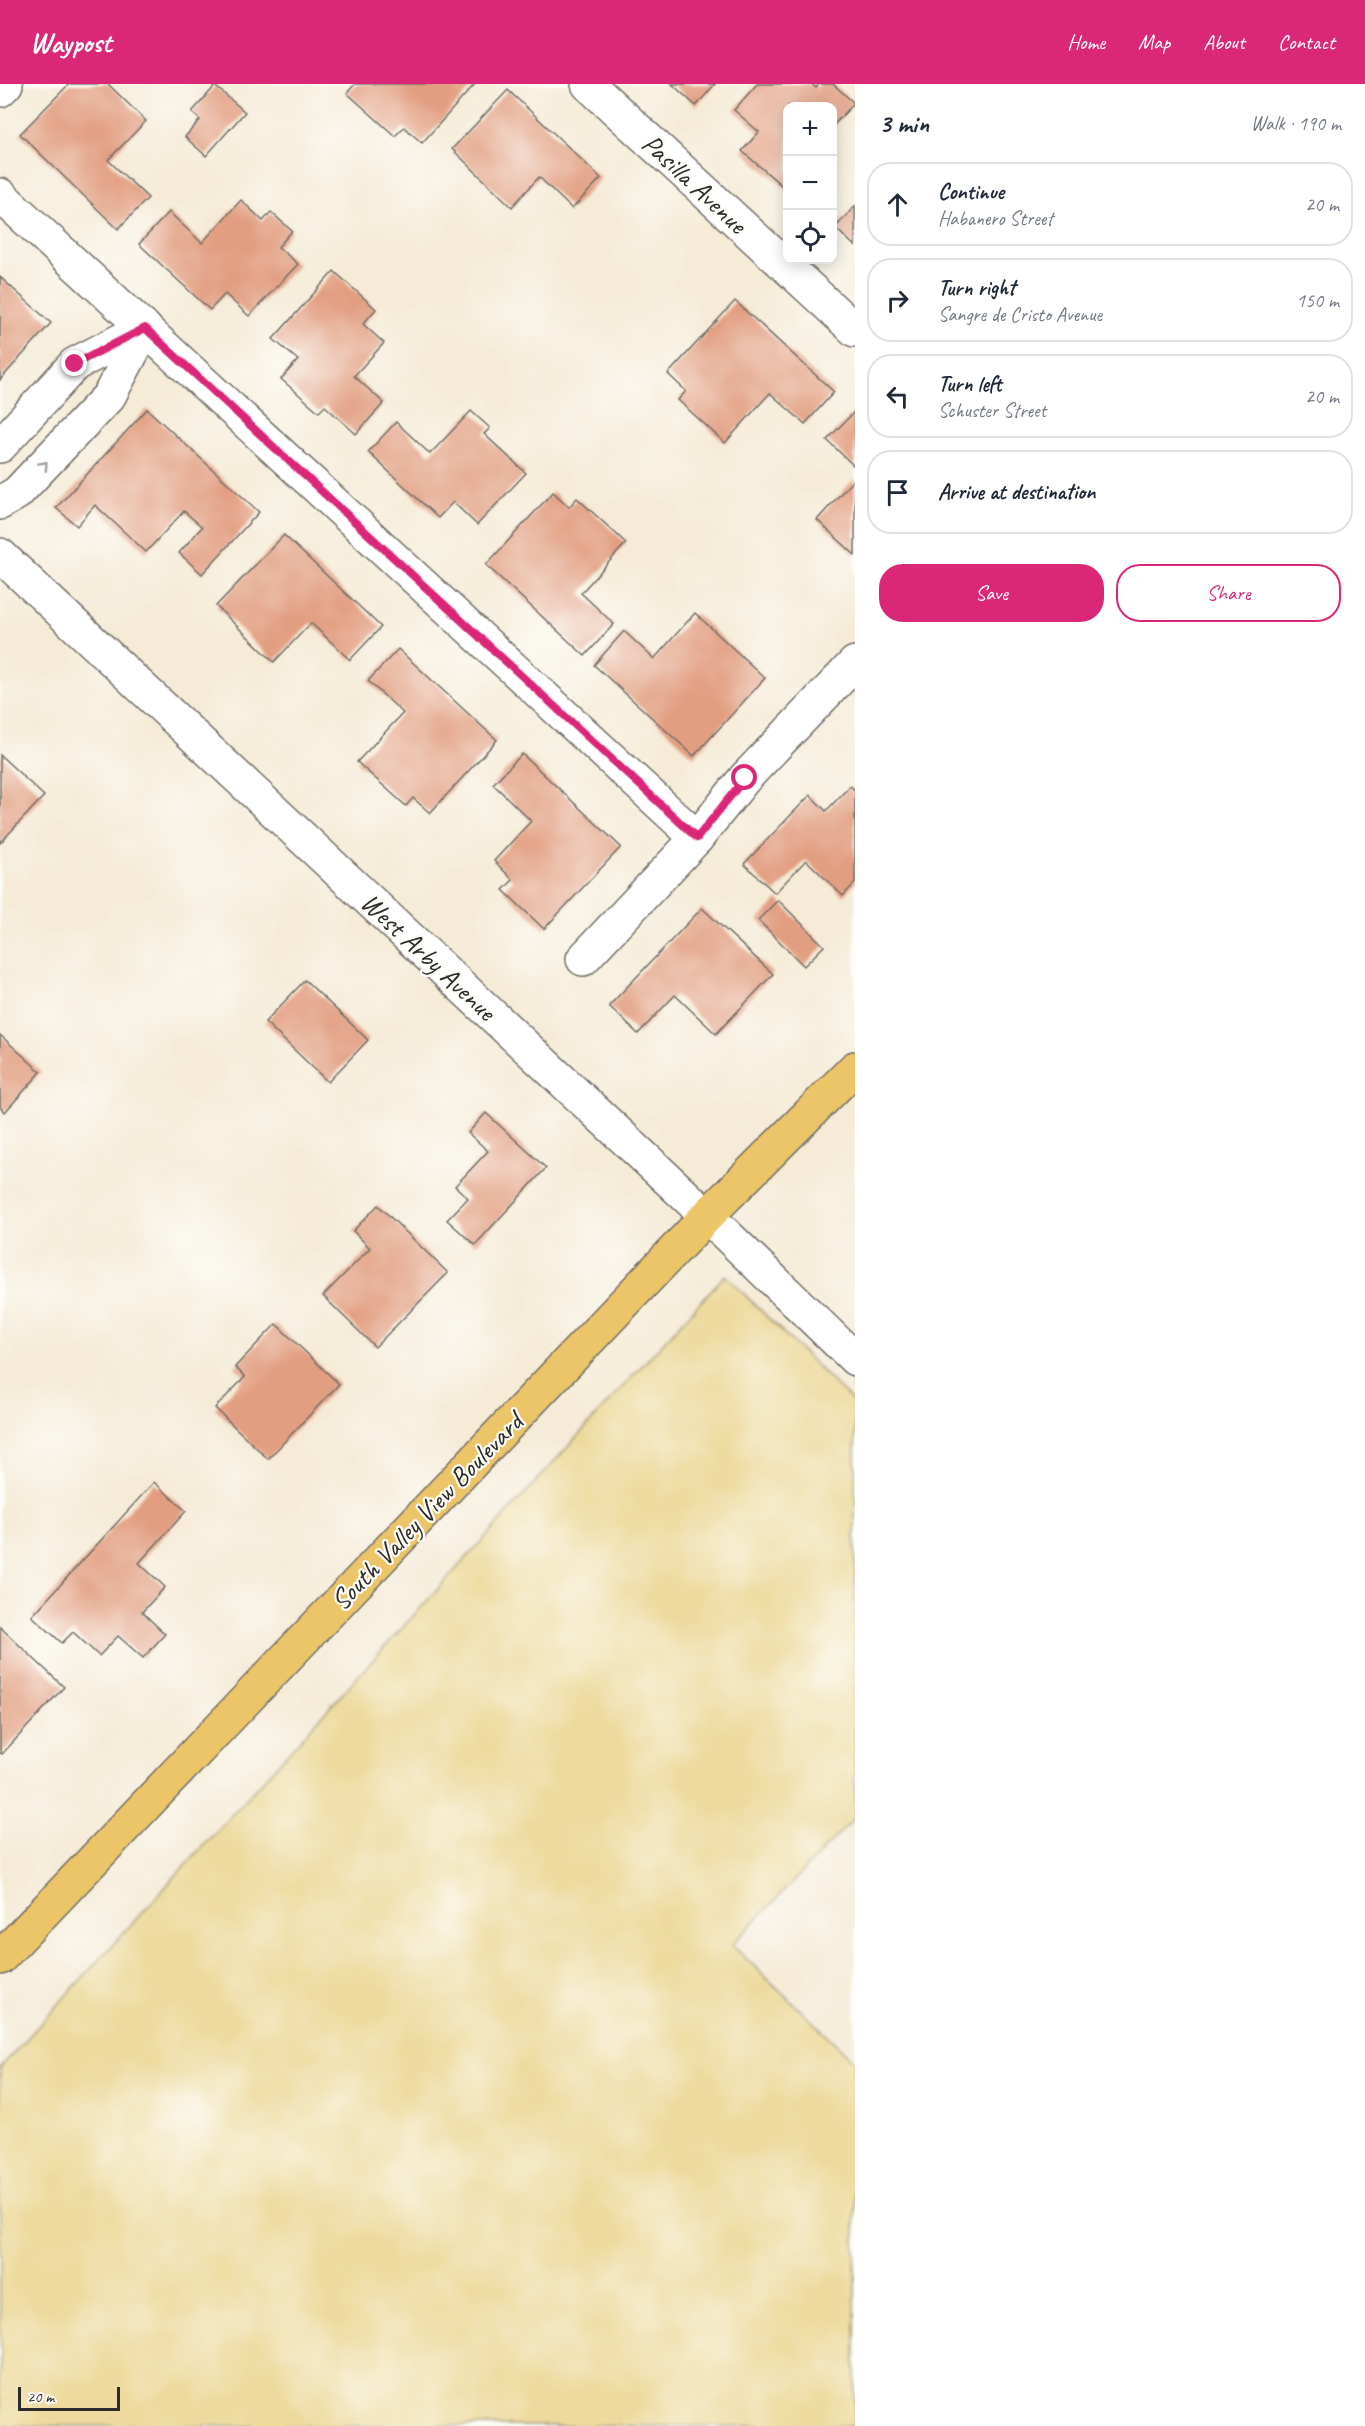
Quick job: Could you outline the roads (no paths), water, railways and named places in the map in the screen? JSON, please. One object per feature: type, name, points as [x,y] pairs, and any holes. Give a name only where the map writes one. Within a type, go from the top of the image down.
[{"type":"main road","name":"South Valley View Boulevard","points":[[1,1955],[707,1216],[855,1068]]},
{"type":"street","points":[[0,90],[6,84]]},
{"type":"street","name":"Pasilla Avenue","points":[[588,84],[855,330]]},
{"type":"street","points":[[0,195],[697,838]]},
{"type":"street","points":[[0,446],[75,364],[145,328]]},
{"type":"street","points":[[0,503],[17,493],[109,396],[145,328]]},
{"type":"street","name":"West Arby Avenue","points":[[0,555],[707,1216],[855,1359]]},
{"type":"street","points":[[583,959],[697,838],[745,778],[855,663]]}]
